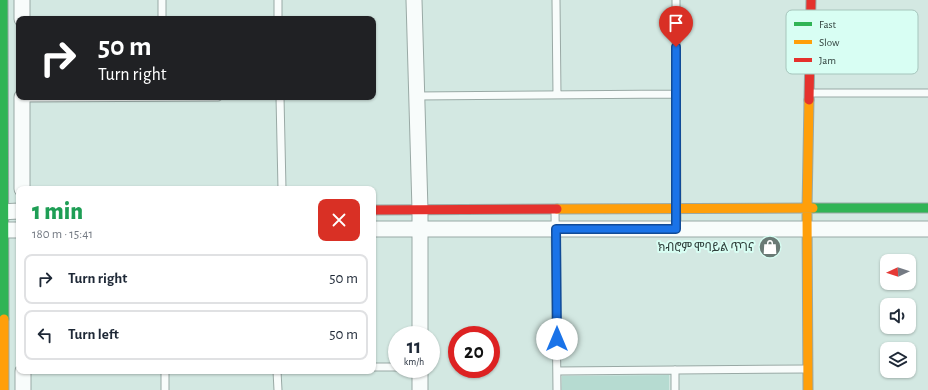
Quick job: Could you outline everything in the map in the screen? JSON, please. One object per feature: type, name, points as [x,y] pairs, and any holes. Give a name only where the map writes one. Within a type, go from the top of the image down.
[{"type":"street","points":[[3,0],[2,230],[10,371],[4,390]]},
{"type":"street","points":[[22,0],[22,16]]},
{"type":"street","points":[[414,0],[420,210],[420,326]]},
{"type":"street","points":[[811,0],[811,10]]},
{"type":"street","points":[[808,390],[807,209],[809,74]]},
{"type":"street","points":[[22,100],[22,186]]},
{"type":"street","points":[[376,210],[928,208]]},
{"type":"street","points":[[2,212],[16,211]]},
{"type":"street","points":[[376,229],[928,228]]},
{"type":"street","points":[[2,230],[16,230]]},
{"type":"street","points":[[10,371],[23,390]]},
{"type":"street","points":[[420,378],[420,390]]},
{"type":"lane","points":[[162,0],[162,16]]},
{"type":"lane","points":[[278,0],[278,16]]},
{"type":"lane","points":[[556,0],[557,95]]},
{"type":"lane","points":[[676,0],[676,229]]},
{"type":"lane","points":[[809,92],[928,93]]},
{"type":"lane","points":[[416,96],[676,94]]},
{"type":"lane","points":[[280,100],[282,186]]},
{"type":"lane","points":[[556,210],[557,390]]},
{"type":"lane","points":[[376,367],[388,367]]},
{"type":"lane","points":[[557,371],[808,369]]},
{"type":"lane","points":[[675,370],[675,390]]},
{"type":"lane","points":[[165,374],[165,390]]},
{"type":"lane","points":[[277,374],[278,390]]},
{"type":"green space","points":[[669,375],[669,390],[562,390],[562,376]]},
{"type":"traffic: fast","points":[[3,0],[4,319]]},
{"type":"traffic: fast","points":[[813,208],[928,208]]},
{"type":"traffic: slow","points":[[808,390],[807,209],[809,100]]},
{"type":"traffic: slow","points":[[557,209],[813,208]]},
{"type":"traffic: slow","points":[[4,319],[4,390]]},
{"type":"traffic: jam","points":[[811,0],[811,10]]},
{"type":"traffic: jam","points":[[809,100],[810,74]]},
{"type":"traffic: jam","points":[[376,210],[557,209]]},
{"type":"place","name":"ክብሮም ሞባይል ጥገና","points":[[770,247]]},
{"type":"route","points":[[557,339],[556,229],[676,229],[676,47]]}]
